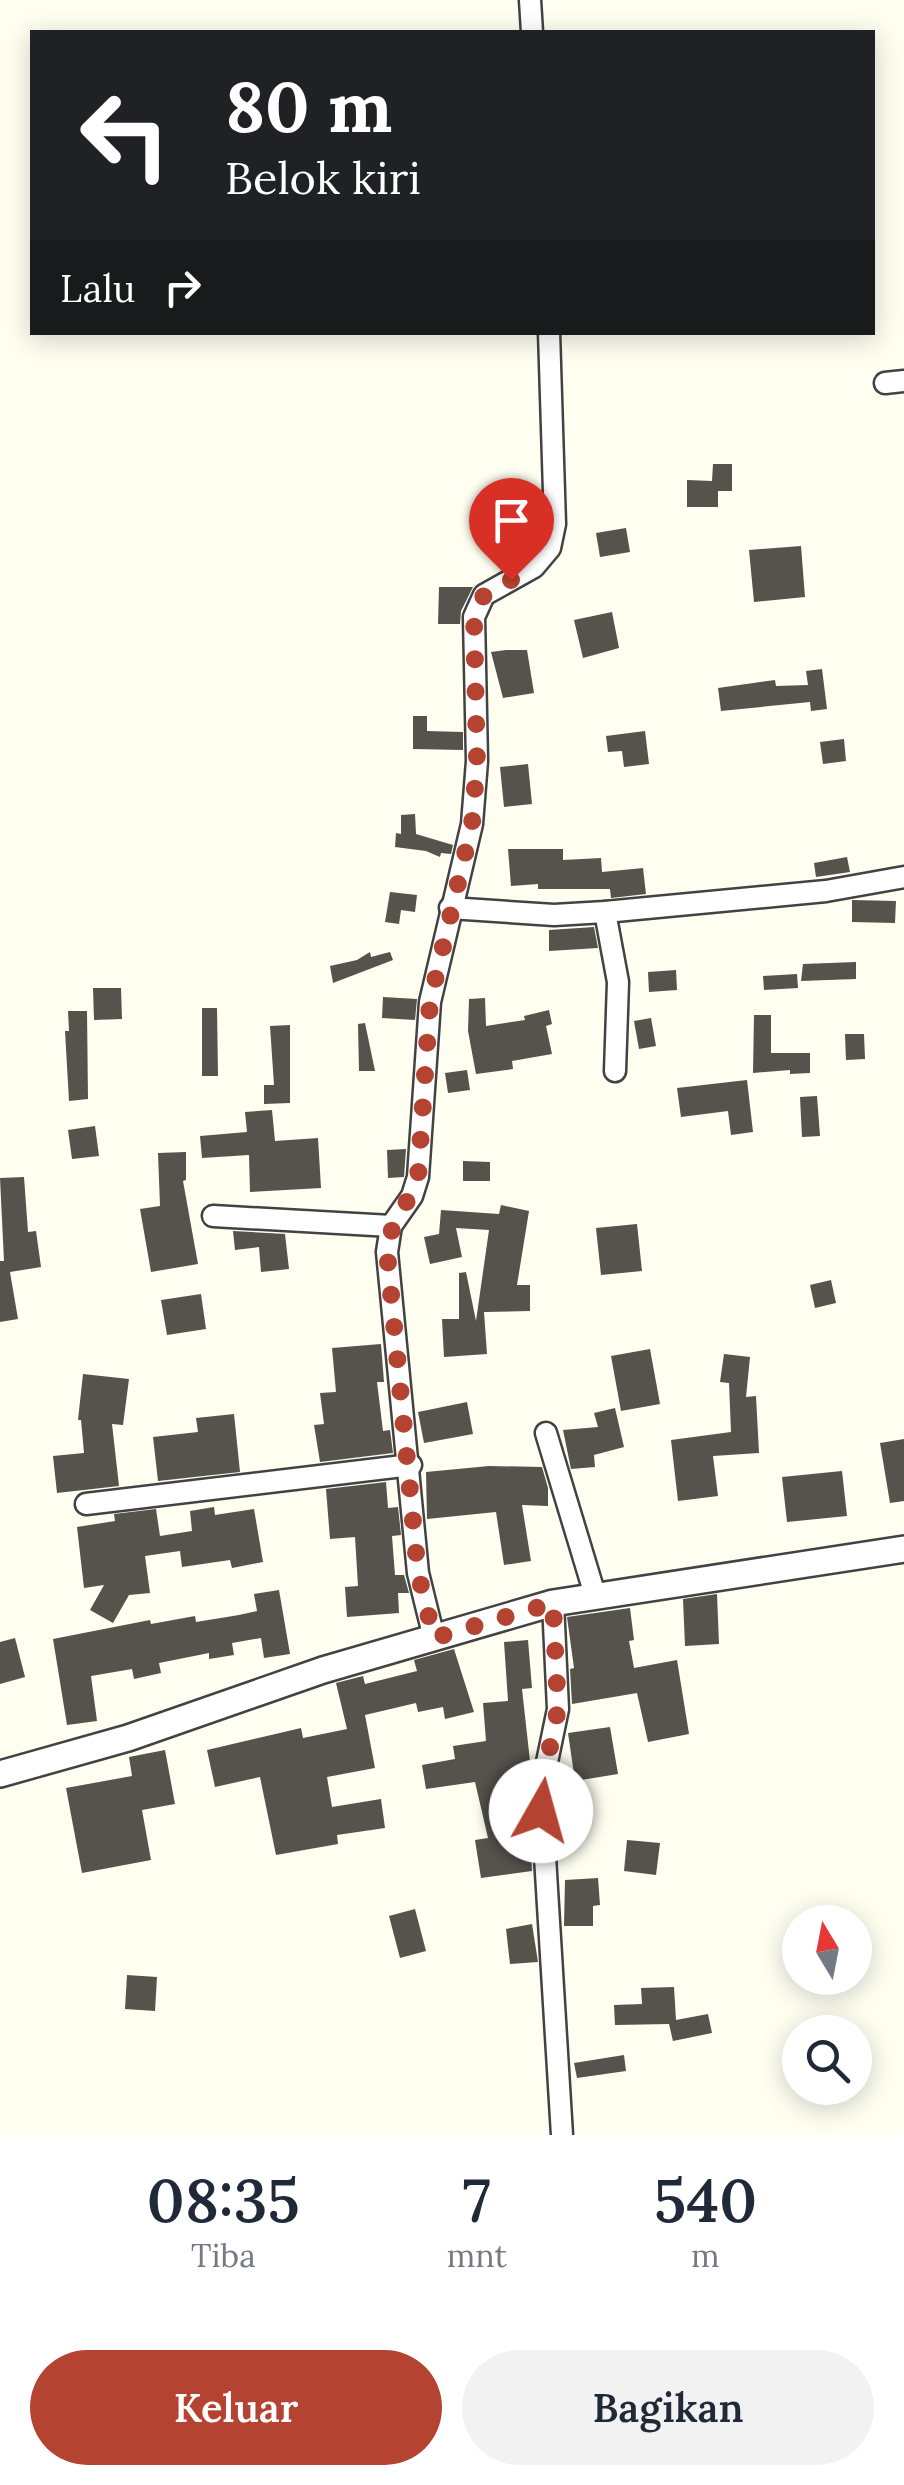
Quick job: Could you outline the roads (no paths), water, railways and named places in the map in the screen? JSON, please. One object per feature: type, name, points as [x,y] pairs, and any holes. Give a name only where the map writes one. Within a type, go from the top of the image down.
[{"type":"street","points":[[530,0],[532,30]]},
{"type":"street","points":[[434,1638],[421,1592],[387,1252],[391,1226],[412,1196],[418,1177],[430,1002],[472,824],[477,762],[474,617],[484,595],[534,567],[550,548],[556,524],[549,335]]},
{"type":"street","points":[[450,908],[554,916],[826,890],[904,877]]},
{"type":"street","points":[[605,912],[618,982],[615,1072]]},
{"type":"street","points":[[213,1216],[391,1226]]},
{"type":"street","points":[[546,1433],[596,1595]]},
{"type":"street","points":[[86,1504],[410,1466]]},
{"type":"street","points":[[0,1774],[128,1738],[323,1670],[553,1603],[904,1549]]},
{"type":"street","points":[[553,1603],[558,1709],[541,1790],[562,2135]]}]
